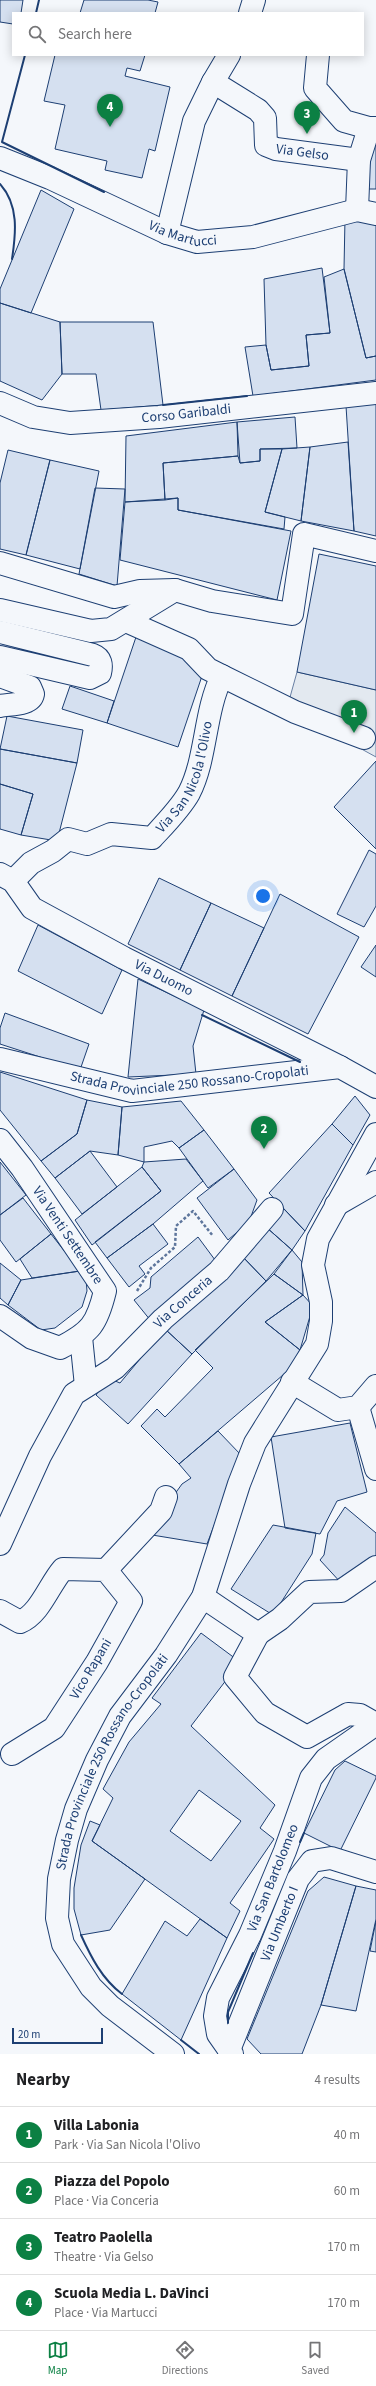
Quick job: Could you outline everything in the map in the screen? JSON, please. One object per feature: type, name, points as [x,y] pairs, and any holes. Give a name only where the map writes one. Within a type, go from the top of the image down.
[{"type":"street","points":[[250,12],[254,0]]},
{"type":"street","points":[[167,233],[194,121],[213,82],[228,56]]},
{"type":"street","points":[[318,56],[315,88],[344,121],[372,128],[359,160],[367,212]]},
{"type":"street","name":"Via Gelso","points":[[213,82],[258,110],[265,118],[266,145],[276,149],[359,160]]},
{"type":"street","name":"Via Martucci","points":[[0,158],[50,178],[167,233],[197,242],[253,236],[367,212]]},
{"type":"street","name":"Corso Garibaldi","points":[[1,409],[33,417],[70,423],[159,417],[376,393]]},
{"type":"street","points":[[0,563],[114,597],[140,591],[175,590],[212,601],[292,614],[304,534],[376,551]]},
{"type":"street","points":[[0,610],[91,631],[111,629],[175,590]]},
{"type":"street","points":[[126,621],[189,649],[208,669],[295,712],[364,738]]},
{"type":"street","points":[[0,632],[93,655],[99,659],[102,666],[100,673],[90,678],[0,657]]},
{"type":"street","points":[[0,676],[27,686],[33,692],[32,697],[26,702],[0,706]]},
{"type":"street","name":"Via San Nicola l'Olivo","points":[[6,877],[53,851],[68,839],[88,844],[111,834],[152,838],[189,793],[201,754],[214,693],[222,676]]},
{"type":"street","name":"Via Duomo","points":[[6,877],[32,908],[124,958],[340,1067]]},
{"type":"street","name":"Strada Provinciale 250 Rossano-Cropolati","points":[[0,1059],[132,1091],[340,1067]]},
{"type":"street","points":[[340,1067],[376,1086]]},
{"type":"street","name":"Strada Provinciale 250 Rossano-Cropolati","points":[[173,2054],[110,2006],[91,1987],[75,1964],[63,1944],[57,1918],[59,1879],[76,1809],[97,1760],[120,1716],[166,1655],[203,1597],[238,1484],[255,1443],[317,1344],[321,1321],[321,1302],[313,1265],[318,1239],[376,1134]]},
{"type":"street","name":"Via Venti Settembre","points":[[0,1140],[22,1168],[105,1291],[98,1318],[81,1337],[60,1348],[32,1338],[0,1316]]},
{"type":"street","points":[[336,1205],[376,1182]]},
{"type":"street","name":"Via Conceria","points":[[0,1544],[40,1456],[74,1394],[115,1368],[163,1319],[219,1271],[272,1210]]},
{"type":"street","points":[[81,1337],[86,1386]]},
{"type":"street","points":[[292,1382],[338,1410],[358,1408],[376,1386]]},
{"type":"street","points":[[358,1408],[376,1469]]},
{"type":"street","points":[[0,1611],[20,1622],[30,1618],[54,1580],[63,1569],[106,1570],[161,1511],[166,1497]]},
{"type":"street","points":[[374,1730],[360,1715],[348,1714],[307,1737],[265,1713],[235,1677],[258,1634],[280,1619],[310,1592],[341,1591],[376,1567]]},
{"type":"street","name":"Vico Rapani","points":[[12,1754],[54,1728],[97,1662],[131,1601],[106,1570]]},
{"type":"street","points":[[203,1597],[258,1634]]},
{"type":"street","name":"Via San Bartolomeo","points":[[230,2052],[218,2034],[215,2016],[218,1998],[250,1935],[271,1886],[311,1778],[326,1759],[343,1745],[374,1730]]},
{"type":"street","name":"Via Umberto I","points":[[230,2052],[298,1878],[312,1862],[331,1858],[376,1872]]},
{"type":"path","points":[[136,1291],[151,1268],[175,1247],[176,1226],[193,1211],[230,1259]]},
{"type":"shaded area","points":[[297,672],[376,690],[376,757],[287,708]]},
{"type":"building","points":[[0,0],[23,0],[21,12],[12,12],[12,24],[0,22]]},
{"type":"building","points":[[84,0],[148,0],[158,2],[155,12],[80,12]]},
{"type":"building","points":[[55,56],[145,56],[140,71],[127,68],[125,76],[170,87],[155,151],[149,149],[142,178],[105,170],[107,161],[55,149],[65,105],[44,101]]},
{"type":"building","points":[[376,138],[376,189],[368,189],[366,166]]},
{"type":"building","points":[[41,190],[74,209],[31,313],[0,303],[0,289]]},
{"type":"building","points":[[345,218],[376,224],[376,356],[366,358],[344,269]]},
{"type":"building","points":[[322,268],[330,333],[306,335],[309,366],[271,370],[266,345],[264,279]]},
{"type":"building","points":[[344,269],[366,358],[376,356],[376,380],[253,396],[245,347],[266,345],[271,370],[309,366],[306,335],[330,333],[324,277]]},
{"type":"building","points":[[0,303],[60,322],[62,374],[42,400],[0,381]]},
{"type":"building","points":[[60,322],[153,322],[163,405],[101,410],[96,374],[62,374]]},
{"type":"building","points":[[376,402],[376,536],[354,531],[346,406]]},
{"type":"building","points":[[295,417],[297,448],[260,449],[260,461],[240,463],[237,422]]},
{"type":"building","points":[[237,422],[238,456],[163,463],[165,500],[125,502],[126,436]]},
{"type":"building","points":[[348,442],[354,531],[301,521],[310,447]]},
{"type":"building","points":[[310,447],[301,521],[265,512],[282,449]]},
{"type":"building","points":[[260,449],[282,449],[265,512],[285,517],[284,529],[178,510],[178,498],[165,500],[163,463],[238,456],[240,463],[260,461]]},
{"type":"building","points":[[8,450],[50,460],[26,555],[0,549],[0,483]]},
{"type":"building","points":[[50,460],[99,471],[80,569],[26,555]]},
{"type":"building","points":[[95,488],[125,489],[117,586],[79,574]]},
{"type":"building","points":[[178,498],[178,510],[291,531],[277,600],[120,560],[125,502]]},
{"type":"building","points":[[319,554],[376,566],[376,690],[297,672]]},
{"type":"building","points":[[136,637],[187,654],[203,673],[178,747],[107,723]]},
{"type":"building","points":[[70,686],[114,701],[107,723],[62,709]]},
{"type":"building","points":[[7,716],[83,730],[77,763],[0,749]]},
{"type":"building","points":[[0,749],[77,763],[57,841],[21,835],[33,794],[0,784]]},
{"type":"building","points":[[376,761],[376,849],[334,807]]},
{"type":"building","points":[[0,784],[33,794],[21,835],[0,829]]},
{"type":"building","points":[[369,850],[376,854],[376,906],[364,927],[337,914]]},
{"type":"building","points":[[159,878],[211,903],[180,970],[128,944]]},
{"type":"building","points":[[280,894],[359,937],[308,1034],[232,996]]},
{"type":"building","points":[[211,903],[264,928],[232,996],[180,970]]},
{"type":"building","points":[[38,925],[122,970],[102,1014],[18,971]]},
{"type":"building","points":[[376,945],[376,977],[361,967]]},
{"type":"building","points":[[138,979],[204,1010],[193,1046],[196,1074],[128,1077]]},
{"type":"building","points":[[5,1013],[89,1044],[80,1070],[0,1044],[0,1028]]},
{"type":"building","points":[[0,1072],[87,1100],[77,1134],[41,1161],[0,1110]]},
{"type":"building","points":[[355,1096],[370,1115],[353,1145],[332,1124]]},
{"type":"building","points":[[87,1100],[122,1107],[118,1155],[90,1151],[55,1178],[41,1161],[77,1134]]},
{"type":"building","points":[[181,1101],[204,1130],[179,1148],[172,1141],[144,1147],[144,1162],[118,1155],[122,1107]]},
{"type":"building","points":[[332,1124],[353,1145],[305,1231],[269,1193]]},
{"type":"building","points":[[204,1130],[234,1169],[208,1188],[179,1148]]},
{"type":"building","points":[[90,1151],[117,1187],[82,1214],[55,1178]]},
{"type":"building","points":[[186,1159],[203,1181],[153,1224],[107,1258],[95,1242],[161,1191],[142,1167],[144,1162]]},
{"type":"building","points":[[0,1162],[26,1195],[0,1215]]},
{"type":"building","points":[[142,1167],[161,1191],[92,1245],[75,1220]]},
{"type":"building","points":[[234,1169],[257,1200],[249,1222],[228,1240],[197,1198]]},
{"type":"building","points":[[23,1198],[51,1234],[16,1262],[0,1240],[0,1215]]},
{"type":"building","points":[[282,1207],[305,1231],[292,1250],[266,1227]]},
{"type":"building","points":[[153,1224],[168,1244],[139,1266],[145,1274],[129,1287],[107,1258]]},
{"type":"building","points":[[266,1227],[292,1250],[266,1281],[241,1255]]},
{"type":"building","points":[[51,1234],[80,1271],[32,1278],[20,1259]]},
{"type":"building","points":[[198,1237],[218,1264],[151,1321],[134,1300],[150,1288],[151,1277]]},
{"type":"building","points":[[292,1250],[302,1262],[303,1295],[274,1274]]},
{"type":"building","points":[[241,1255],[266,1281],[192,1354],[165,1329]]},
{"type":"building","points":[[0,1263],[21,1280],[8,1305],[0,1298]]},
{"type":"building","points":[[80,1271],[86,1279],[87,1291],[82,1307],[55,1328],[41,1330],[8,1305],[21,1280]]},
{"type":"building","points":[[274,1274],[303,1295],[265,1322],[300,1350],[290,1369],[179,1464],[141,1426],[157,1409],[165,1417],[213,1368],[195,1350]]},
{"type":"building","points":[[303,1295],[313,1306],[300,1350],[265,1322]]},
{"type":"building","points":[[165,1329],[192,1354],[128,1424],[96,1395],[108,1378],[120,1383]]},
{"type":"building","points":[[350,1423],[367,1492],[337,1501],[320,1534],[285,1528],[271,1437]]},
{"type":"building","points":[[218,1431],[241,1455],[207,1544],[146,1534],[182,1484],[191,1478],[179,1464]]},
{"type":"building","points":[[345,1507],[376,1533],[376,1557],[342,1584],[320,1560],[324,1555],[328,1533]]},
{"type":"building","points":[[273,1525],[316,1533],[312,1554],[273,1615],[231,1589]]},
{"type":"building","points":[[201,1633],[240,1662],[191,1726],[275,1805],[260,1828],[274,1839],[230,1903],[240,1911],[227,1938],[92,1841],[113,1798],[103,1789],[129,1742],[161,1704],[152,1698]],"holes":[[[199,1790],[241,1821],[211,1861],[170,1831]]]},
{"type":"building","points":[[345,1761],[376,1776],[376,1778],[340,1851],[304,1833],[335,1770]]},
{"type":"building","points":[[90,1821],[100,1825],[92,1841],[145,1879],[110,1930],[81,1935],[74,1909],[74,1888],[81,1845]]},
{"type":"building","points":[[324,1877],[356,1886],[321,2005],[302,2054],[261,2054],[247,2039],[308,1891]]},
{"type":"building","points":[[356,1886],[376,1890],[376,1919],[356,2011],[321,2005]]},
{"type":"building","points":[[200,1919],[227,1938],[181,2040],[122,1994],[165,1921],[187,1936]]},
{"type":"building","points":[[376,1921],[376,1952],[370,1951]]},
{"type":"wall","points":[[36,12],[39,0]]},
{"type":"wall","points":[[25,56],[2,142],[104,192]]},
{"type":"wall","points":[[0,184],[10,201],[15,220],[12,259]]},
{"type":"wall","points":[[163,405],[247,396]]},
{"type":"wall","points":[[202,1015],[300,1062]]},
{"type":"wall","points":[[300,1842],[304,1833]]},
{"type":"wall","points":[[81,1935],[103,1975],[122,1994]]},
{"type":"wall","points":[[228,2023],[228,2012],[253,1953]]},
{"type":"wall","points":[[181,2040],[199,2054]]},
{"type":"place","name":"Scuola Media L. DaVinci","points":[[110,127]]},
{"type":"place","name":"Teatro Paolella","points":[[307,134]]},
{"type":"place","name":"Villa Labonia","points":[[354,733]]},
{"type":"place","name":"Piazza del Popolo","points":[[264,1149]]}]
